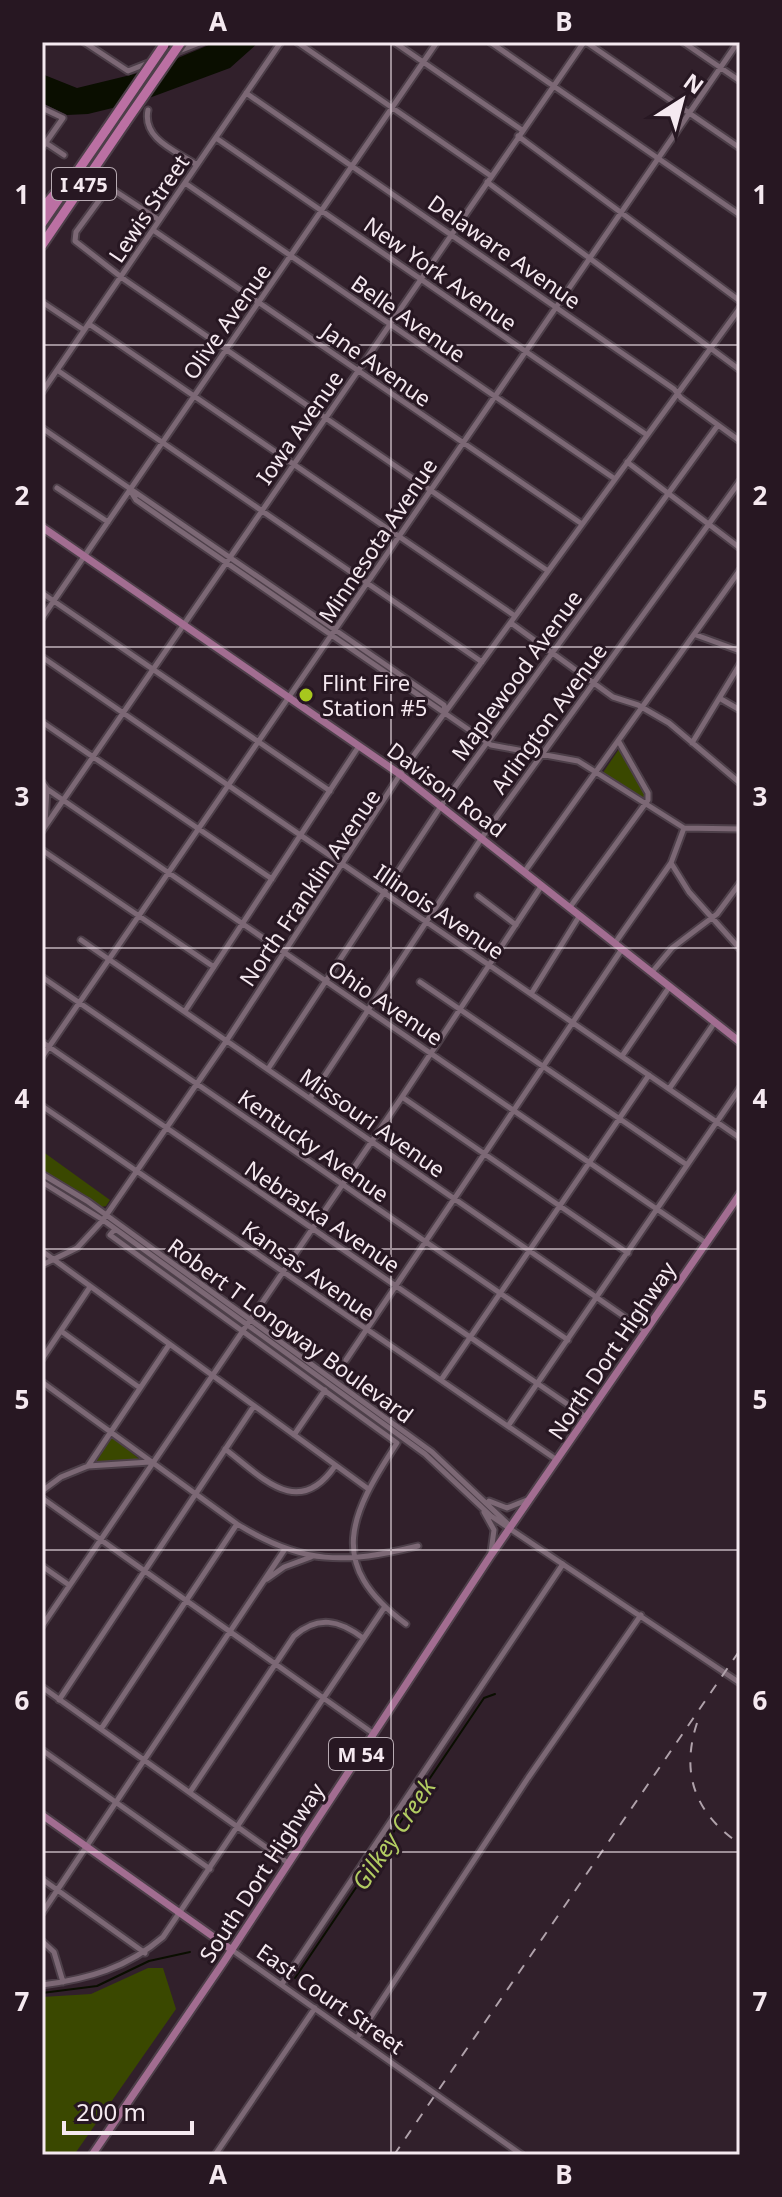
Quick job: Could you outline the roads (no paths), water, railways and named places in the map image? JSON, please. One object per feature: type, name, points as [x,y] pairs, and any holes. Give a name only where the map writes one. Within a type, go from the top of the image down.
[{"type":"highway","name":"I 475","points":[[42,245],[181,42]]},
{"type":"highway","name":"I 475","points":[[42,223],[166,44]]},
{"type":"highway","points":[[42,209],[100,139]]},
{"type":"highway","points":[[42,254],[62,215]]},
{"type":"main road","name":"Davison Road","points":[[42,527],[401,775],[740,1042]]},
{"type":"main road","name":"North Dort Highway","points":[[510,1526],[740,1194]]},
{"type":"main road","name":"South Dort Highway","points":[[92,2155],[232,1950],[510,1526]]},
{"type":"main road","name":"East Court Street","points":[[42,1815],[232,1950]]},
{"type":"street","points":[[84,42],[128,71],[202,42]]},
{"type":"street","name":"Lewis Street","points":[[42,392],[281,42]]},
{"type":"street","points":[[297,42],[489,179],[590,259],[740,370]]},
{"type":"street","points":[[394,42],[520,133],[740,301]]},
{"type":"street","name":"Olive Avenue","points":[[42,618],[437,42]]},
{"type":"street","points":[[490,42],[740,215]]},
{"type":"street","points":[[585,42],[740,148]]},
{"type":"street","name":"Iowa Avenue","points":[[43,830],[585,42]]},
{"type":"street","points":[[683,42],[740,81]]},
{"type":"street","name":"Minnesota Avenue","points":[[42,1057],[738,42]]},
{"type":"street","name":"Delaware Avenue","points":[[246,93],[452,233],[678,393],[740,441]]},
{"type":"street","points":[[42,108],[63,118],[44,146],[64,155]]},
{"type":"street","points":[[148,110],[146,125],[151,134],[197,165]]},
{"type":"street","name":"New York Avenue","points":[[216,138],[647,435]]},
{"type":"street","name":"Belle Avenue","points":[[185,183],[615,479]]},
{"type":"street","points":[[159,220],[109,187],[76,232],[75,241],[548,572]]},
{"type":"street","name":"Jane Avenue","points":[[153,230],[582,524]]},
{"type":"street","points":[[42,302],[195,395],[515,616]]},
{"type":"street","name":"North Franklin Avenue","points":[[42,1265],[77,1248],[105,1218],[227,1040],[401,775],[740,308]]},
{"type":"street","points":[[57,370],[482,662]]},
{"type":"street","points":[[42,378],[48,382]]},
{"type":"street","name":"Maplewood Avenue","points":[[268,1069],[441,806],[718,425]]},
{"type":"street","points":[[42,428],[130,490],[136,500],[228,559],[487,742],[501,749],[573,759],[684,828],[740,829]]},
{"type":"street","points":[[627,462],[740,548]]},
{"type":"street","name":"Arlington Avenue","points":[[310,1098],[482,838],[740,481]]},
{"type":"street","points":[[57,488],[108,522]]},
{"type":"street","points":[[525,871],[740,570]]},
{"type":"street","points":[[42,593],[330,791]]},
{"type":"street","points":[[511,623],[613,697],[643,707],[740,783]]},
{"type":"street","points":[[696,635],[740,651]]},
{"type":"street","name":"Illinois Avenue","points":[[42,657],[740,1138]]},
{"type":"street","points":[[692,743],[740,664]]},
{"type":"street","points":[[721,699],[740,710]]},
{"type":"street","points":[[42,722],[272,879]]},
{"type":"street","points":[[570,907],[644,804],[648,793],[619,742]]},
{"type":"street","points":[[185,1011],[359,746]]},
{"type":"street","name":"Ohio Avenue","points":[[42,782],[47,789],[706,1243]]},
{"type":"street","points":[[43,830],[47,789]]},
{"type":"street","points":[[346,1360],[573,1023],[671,863],[684,828]]},
{"type":"street","points":[[42,850],[214,967]]},
{"type":"street","points":[[671,863],[689,892],[714,916],[740,949]]},
{"type":"street","points":[[652,972],[672,948],[714,916],[740,883]]},
{"type":"street","points":[[42,1626],[151,1462],[373,1141],[542,885]]},
{"type":"street","points":[[478,896],[516,925]]},
{"type":"street","points":[[531,994],[580,915]]},
{"type":"street","name":"Missouri Avenue","points":[[81,940],[645,1331]]},
{"type":"street","name":"Kentucky Avenue","points":[[42,977],[568,1340]]},
{"type":"street","points":[[420,982],[687,1165]]},
{"type":"street","points":[[622,1056],[670,986]]},
{"type":"street","points":[[669,1089],[715,1022]]},
{"type":"street","name":"Nebraska Avenue","points":[[42,1042],[586,1417]]},
{"type":"street","points":[[441,1380],[649,1075]]},
{"type":"street","points":[[508,1426],[740,1088]]},
{"type":"street","points":[[402,1097],[628,1253]]},
{"type":"street","name":"Kansas Avenue","points":[[42,1106],[557,1460]]},
{"type":"street","name":"Robert T Longway Boulevard","points":[[42,1174],[247,1325]]},
{"type":"street","name":"Robert T Longway Boulevard","points":[[42,1182],[105,1218],[115,1229],[422,1449],[475,1492],[510,1526]]},
{"type":"street","points":[[42,1251],[367,1488]]},
{"type":"street","points":[[42,1359],[90,1287]]},
{"type":"street","points":[[247,1325],[325,1390],[397,1443],[367,1488],[354,1525],[355,1560],[367,1586],[384,1608],[406,1624]]},
{"type":"street","points":[[61,1331],[140,1388]]},
{"type":"street","points":[[88,1466],[169,1345]]},
{"type":"street","points":[[42,1382],[237,1524],[285,1549],[312,1557],[355,1560],[418,1546]]},
{"type":"street","points":[[294,1435],[325,1390]]},
{"type":"street","points":[[59,1700],[254,1406]]},
{"type":"street","points":[[225,1449],[272,1485],[295,1493],[322,1483],[335,1466]]},
{"type":"street","name":"Robert T Longway Boulevard","points":[[422,1449],[482,1508],[740,1683]]},
{"type":"street","points":[[42,1491],[61,1477],[88,1466],[141,1466],[151,1462]]},
{"type":"street","points":[[475,1492],[503,1508],[516,1506],[531,1496]]},
{"type":"street","points":[[42,1498],[374,1734]]},
{"type":"street","points":[[482,1508],[494,1530],[489,1558]]},
{"type":"street","points":[[101,1729],[237,1524]]},
{"type":"street","points":[[42,1913],[285,1549]]},
{"type":"street","points":[[265,1581],[284,1567],[312,1557]]},
{"type":"street","points":[[282,1984],[563,1564]]},
{"type":"street","points":[[42,1566],[69,1585]]},
{"type":"street","points":[[42,1985],[117,1968],[145,1953],[181,1914],[384,1608]]},
{"type":"street","points":[[357,2038],[523,1785],[641,1615]]},
{"type":"street","points":[[190,1792],[294,1636],[318,1622],[344,1625],[363,1638]]},
{"type":"street","points":[[42,1687],[288,1863]]},
{"type":"street","points":[[42,1750],[210,1869]]},
{"type":"street","points":[[42,1879],[145,1953]]},
{"type":"street","points":[[42,1941],[54,1952],[63,1982]]},
{"type":"street","name":"East Court Street","points":[[232,1950],[522,2155]]},
{"type":"street","points":[[215,2155],[315,2008]]},
{"type":"waterway","name":"Gilkey Creek","points":[[295,1978],[484,1698],[495,1694]]},
{"type":"waterway","name":"Gilkey Creek","points":[[42,1993],[97,1986],[149,1961],[190,1952]]},
{"type":"railway","points":[[394,2155],[740,1650]]},
{"type":"railway","points":[[697,1723],[690,1760],[696,1792],[712,1820],[740,1844]]},
{"type":"place","name":"Flint Fire Station #5","points":[[306,695]]}]
